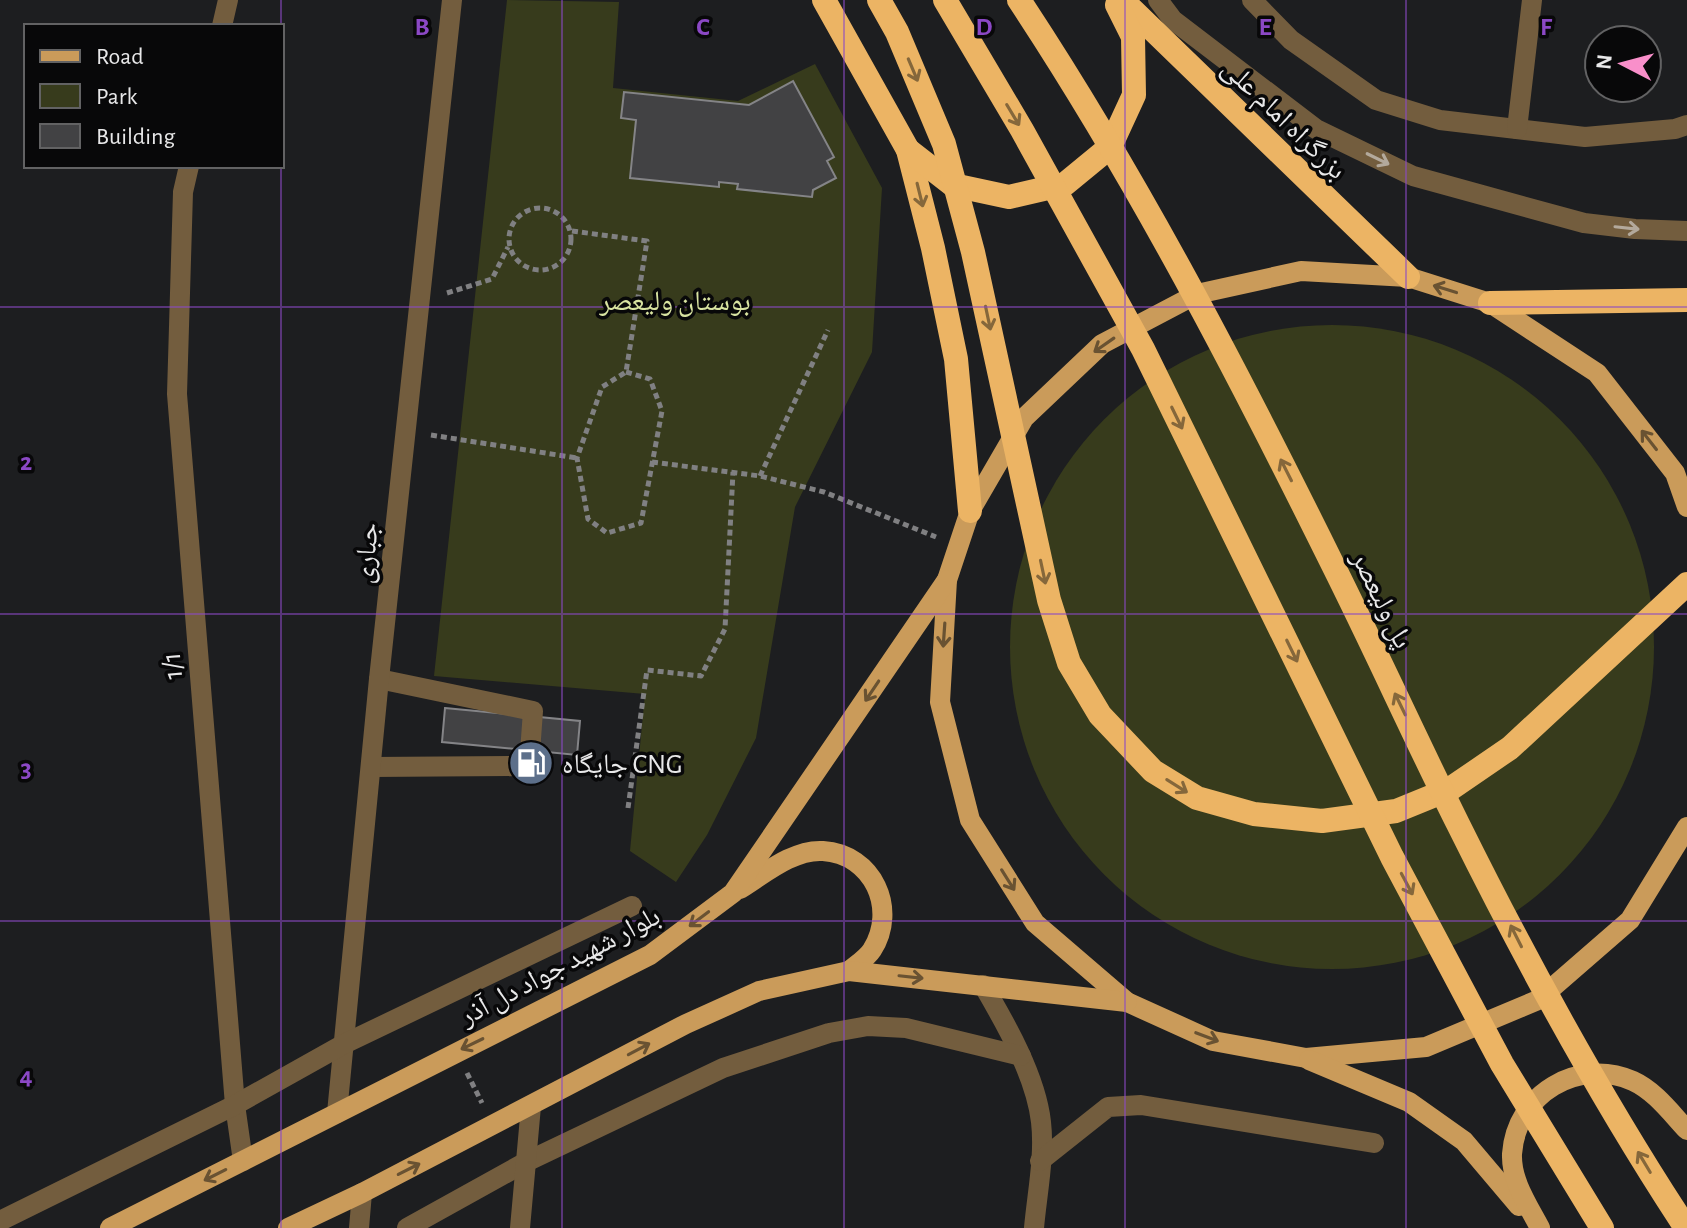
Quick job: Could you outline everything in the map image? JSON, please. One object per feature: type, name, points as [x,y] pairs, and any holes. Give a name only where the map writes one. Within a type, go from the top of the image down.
[{"type":"highway","points":[[824,0],[908,150],[933,248],[956,359],[970,511]]},
{"type":"highway","points":[[879,0],[897,32],[944,144],[973,252],[1049,600],[1069,663],[1100,715],[1153,771],[1197,798],[1254,814],[1322,821],[1396,811],[1450,789],[1510,748],[1687,584]]},
{"type":"highway","points":[[945,0],[1022,130],[1143,349],[1392,857],[1487,1036],[1602,1228]]},
{"type":"highway","name":"پل ولیعصر","points":[[1019,0],[1081,94],[1207,316],[1334,567],[1458,825],[1564,1029],[1686,1228]]},
{"type":"highway","points":[[908,150],[953,185],[1009,197],[1065,184],[1110,147],[1134,95],[1133,37],[1115,0]]},
{"type":"highway","name":"بزرگراه امام علی","points":[[1122,0],[1408,277]]},
{"type":"highway","points":[[1490,303],[1687,300]]},
{"type":"main road","points":[[1539,1228],[1464,1141],[1409,1102],[1306,1058],[1213,1041],[1127,1002],[1035,923],[970,820],[940,702],[947,580],[970,511],[1024,418],[1102,344],[1197,294],[1301,271],[1408,277],[1490,303],[1597,373],[1675,473],[1687,507]]},
{"type":"main road","name":"بلوار شهید جواد دل آذر","points":[[110,1228],[650,955],[733,893],[947,580]]},
{"type":"main road","points":[[1306,1058],[1426,1047],[1538,1000],[1630,920],[1687,827]]},
{"type":"main road","points":[[733,893],[794,857],[821,850],[848,856],[870,874],[883,899],[883,927],[871,953],[849,971]]},
{"type":"main road","points":[[288,1228],[362,1193],[686,1024],[759,991],[849,971],[1127,1002]]},
{"type":"main road","points":[[1539,1228],[1515,1181],[1512,1156],[1516,1131],[1522,1119],[1546,1090],[1566,1078],[1589,1073],[1613,1074],[1636,1082],[1655,1096],[1687,1130]]},
{"type":"street","points":[[222,24],[228,0]]},
{"type":"street","name":"جباری","points":[[337,1113],[379,679],[452,0]]},
{"type":"street","points":[[1158,0],[1173,20],[1316,129],[1413,176],[1584,223],[1687,231]]},
{"type":"street","points":[[1252,0],[1291,40],[1376,100],[1440,120],[1585,137],[1675,129],[1687,125]]},
{"type":"street","points":[[1517,129],[1532,0]]},
{"type":"street","name":"1/1","points":[[189,168],[183,192],[177,394],[235,1105],[243,1161]]},
{"type":"street","points":[[371,767],[529,766],[533,711],[379,679]]},
{"type":"street","points":[[0,1221],[235,1105],[344,1044],[632,906]]},
{"type":"street","points":[[983,985],[1021,1056],[1041,1122],[1034,1228]]},
{"type":"street","points":[[407,1228],[526,1162],[723,1068],[829,1033],[868,1026],[906,1028],[1021,1056]]},
{"type":"street","points":[[1040,1161],[1108,1107],[1141,1105],[1374,1143]]},
{"type":"street","points":[[520,1228],[531,1106]]},
{"type":"street","points":[[359,1228],[362,1193]]},
{"type":"path","points":[[420,301],[492,279],[508,247],[512,222],[532,207],[556,211],[572,231],[647,241],[626,372]]},
{"type":"path","points":[[508,247],[523,268],[548,271],[568,256],[572,231]]},
{"type":"path","points":[[760,476],[828,330]]},
{"type":"path","points":[[626,372],[650,379],[662,411],[641,523],[607,533],[588,519],[577,458],[602,387],[626,372]]},
{"type":"path","points":[[406,431],[577,458]]},
{"type":"path","points":[[652,462],[760,476],[824,492],[958,546]]},
{"type":"path","points":[[628,808],[647,670],[701,676],[725,629],[733,472]]},
{"type":"path","points":[[456,1052],[493,1125]]},
{"type":"green space","name":"بوستان ولیعصر","points":[[507,0],[619,2],[613,88],[738,101],[815,64],[882,188],[872,352],[795,507],[756,738],[707,835],[676,882],[630,851],[645,694],[434,676]]},
{"type":"green space","points":[[1332,325],[1395,331],[1455,350],[1511,379],[1560,419],[1600,468],[1629,524],[1648,584],[1654,647],[1648,710],[1629,770],[1600,826],[1560,875],[1511,915],[1455,944],[1395,963],[1332,969],[1269,963],[1209,944],[1153,915],[1104,875],[1064,826],[1035,770],[1016,710],[1010,647],[1016,584],[1035,524],[1064,468],[1104,419],[1153,379],[1209,350],[1269,331]]},
{"type":"building","points":[[793,81],[834,157],[827,161],[836,178],[813,190],[812,197],[737,189],[738,184],[719,182],[719,187],[630,178],[636,120],[621,118],[624,92],[749,105]]},
{"type":"building","points":[[445,708],[580,721],[577,755],[442,742]]},
{"type":"place","name":"جایگاه CNG","points":[[531,763]]}]
